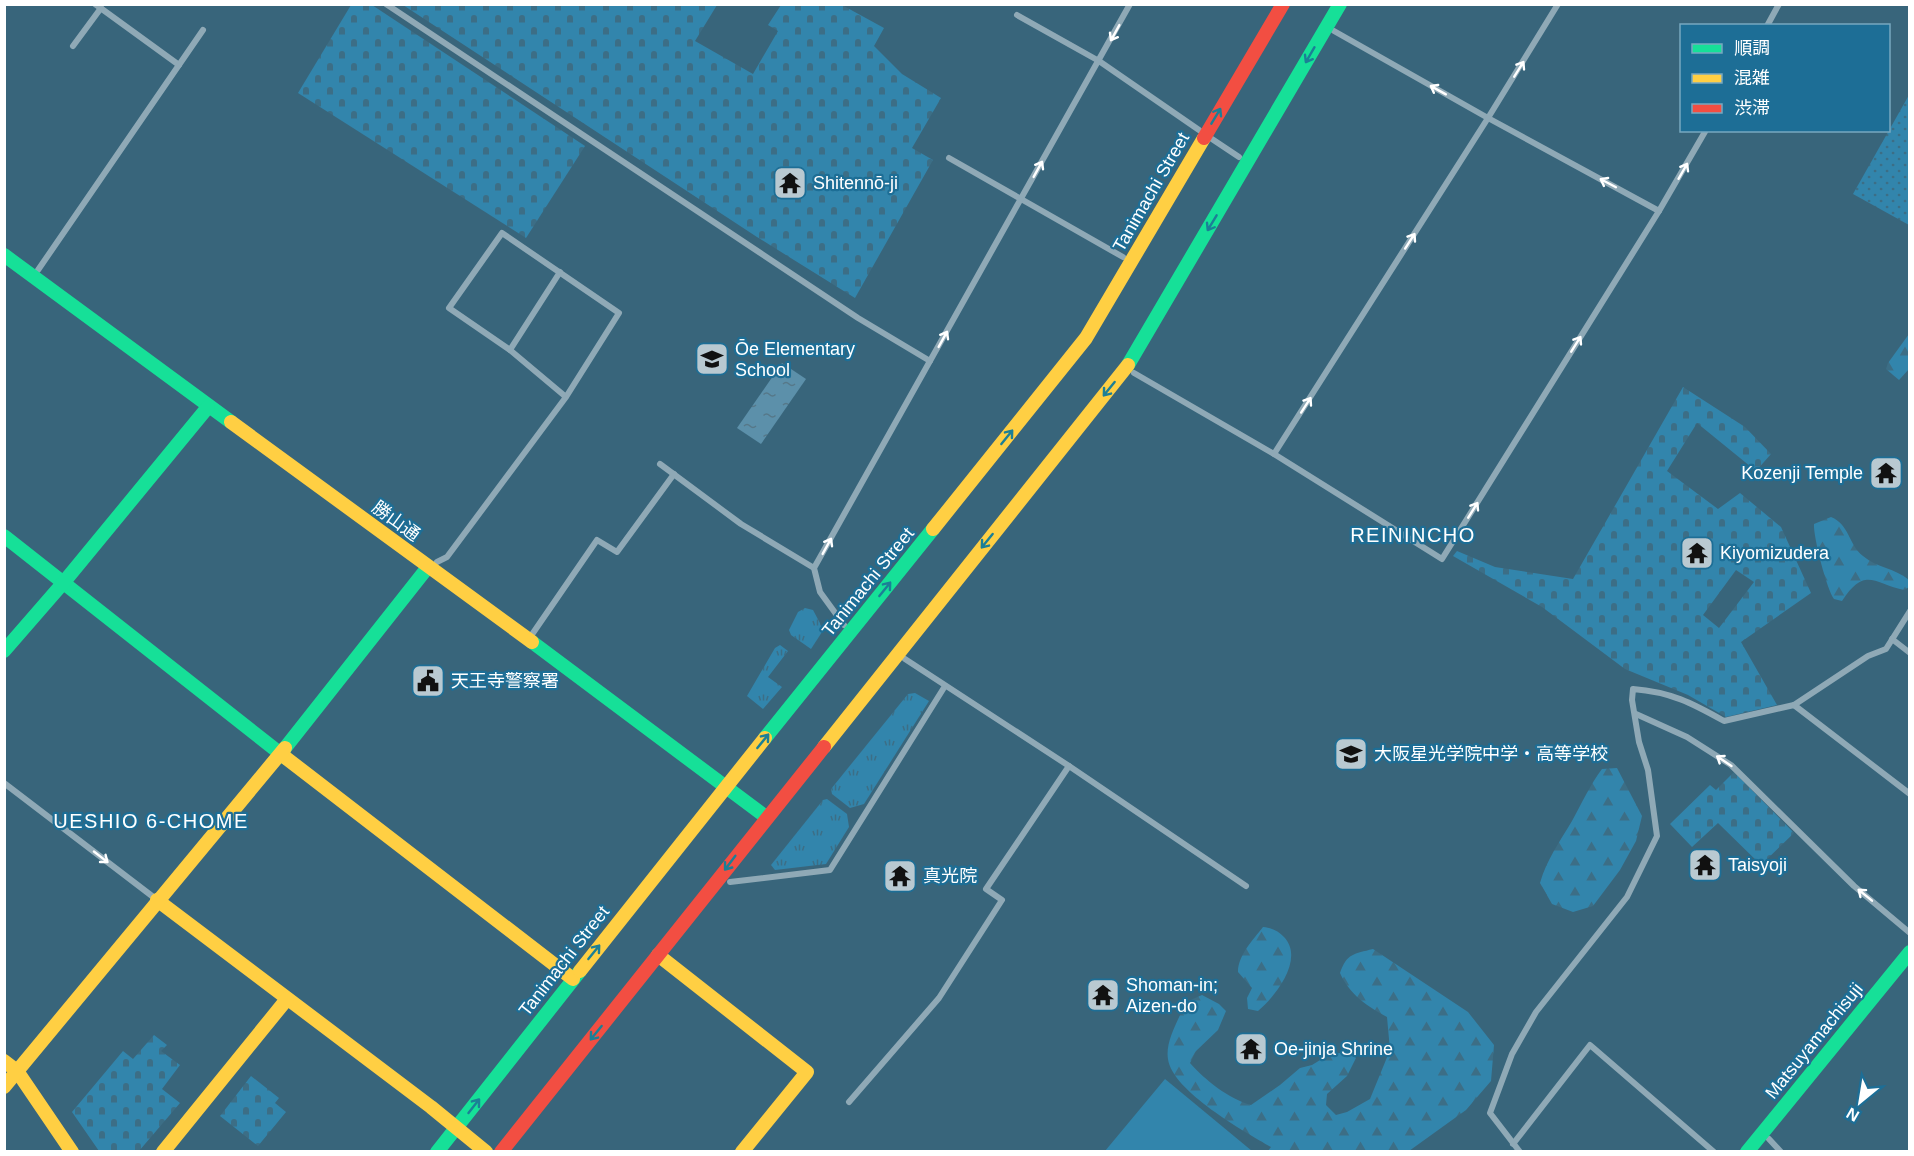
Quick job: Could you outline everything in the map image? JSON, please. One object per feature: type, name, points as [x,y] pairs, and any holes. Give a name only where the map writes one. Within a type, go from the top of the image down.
[{"type":"main road","name":"Tanimachi Street","points":[[437,1152],[1086,338],[1283,4]]},
{"type":"main road","points":[[501,1152],[1126,368],[1340,4]]},
{"type":"main road","name":"勝山通","points":[[4,255],[766,817]]},
{"type":"main road","points":[[4,651],[208,407]]},
{"type":"main road","points":[[4,536],[280,754],[573,979]]},
{"type":"main road","points":[[4,1086],[280,754],[428,567]]},
{"type":"main road","points":[[157,900],[486,1152]]},
{"type":"main road","name":"Matsuyamachisuji","points":[[1747,1152],[1910,952]]},
{"type":"main road","points":[[658,955],[807,1072],[742,1152]]},
{"type":"main road","points":[[163,1152],[286,999]]},
{"type":"main road","points":[[4,1061],[17,1071],[72,1152]]},
{"type":"street","points":[[386,4],[858,318],[930,361]]},
{"type":"street","points":[[849,633],[820,592],[814,568],[1130,4]]},
{"type":"street","points":[[1274,454],[1558,4]]},
{"type":"street","points":[[1768,24],[1779,4]]},
{"type":"street","points":[[73,45],[98,6],[179,65]]},
{"type":"street","points":[[1017,15],[1099,61],[1248,162]]},
{"type":"street","points":[[1326,27],[1659,210]]},
{"type":"street","points":[[34,277],[202,30]]},
{"type":"street","points":[[1126,368],[1274,454],[1442,559],[1659,210],[1705,132]]},
{"type":"street","points":[[949,159],[1131,261]]},
{"type":"street","points":[[428,567],[447,557],[566,397],[618,313],[501,232],[449,308],[510,350],[566,397]]},
{"type":"street","points":[[510,350],[560,272]]},
{"type":"street","points":[[660,464],[741,524],[814,568]]},
{"type":"street","points":[[528,641],[597,540],[617,552],[674,474]]},
{"type":"street","points":[[1521,1152],[1491,1113],[1512,1054],[1536,1012],[1627,897],[1657,836],[1648,770],[1639,742],[1632,700],[1633,689],[1652,691],[1687,700],[1724,721],[1794,705],[1868,656],[1886,649],[1910,611]]},
{"type":"street","points":[[1892,639],[1910,653]]},
{"type":"street","points":[[897,654],[1069,766],[1246,886]]},
{"type":"street","points":[[714,885],[830,870],[945,686]]},
{"type":"street","points":[[1794,705],[1910,794]]},
{"type":"street","points":[[1636,714],[1687,737],[1731,765],[1854,886],[1910,933]]},
{"type":"street","points":[[849,1102],[939,998],[1002,900],[987,890],[1069,766]]},
{"type":"street","points":[[4,783],[157,900]]},
{"type":"street","points":[[1514,1144],[1590,1045],[1714,1152]]},
{"type":"street","points":[[1762,1133],[1781,1152]]},
{"type":"green space","points":[[351,5],[372,5],[585,146],[526,238],[298,93]]},
{"type":"green space","points":[[403,5],[717,5],[695,41],[753,74],[778,31],[768,25],[781,5],[842,5],[884,28],[874,46],[902,74],[941,98],[912,148],[933,160],[855,298],[757,237]]},
{"type":"green space","points":[[1909,95],[1909,225],[1853,194]]},
{"type":"green space","points":[[1909,334],[1909,369],[1899,380],[1886,369]]},
{"type":"green space","name":"Kiyomizudera","points":[[1683,387],[1745,427],[1771,454],[1756,471],[1697,423],[1667,471],[1718,509],[1740,493],[1781,527],[1811,593],[1741,642],[1777,705],[1726,717],[1688,695],[1625,669],[1542,607],[1453,556],[1457,551],[1495,567],[1573,579]],"holes":[[[1736,570],[1754,582],[1719,628],[1703,615]]]},
{"type":"green space","points":[[1831,517],[1842,525],[1854,546],[1863,556],[1904,576],[1909,580],[1909,587],[1904,590],[1877,581],[1864,580],[1850,590],[1842,601],[1834,599],[1821,563],[1814,524]]},
{"type":"green space","points":[[805,608],[813,610],[821,625],[822,632],[811,649],[791,635],[789,630],[798,612]]},
{"type":"green space","points":[[780,645],[788,651],[768,677],[782,687],[763,709],[747,696],[775,648]]},
{"type":"green space","points":[[915,693],[929,701],[864,804],[850,808],[832,794],[831,789],[908,694]]},
{"type":"green space","points":[[1617,768],[1642,816],[1636,841],[1620,870],[1593,906],[1573,912],[1552,904],[1540,883],[1550,859],[1602,769]]},
{"type":"green space","points":[[1734,772],[1794,833],[1761,865],[1718,823],[1692,847],[1670,824],[1710,785],[1716,790]]},
{"type":"green space","points":[[827,799],[847,814],[849,827],[826,864],[775,870],[771,865],[823,800]]},
{"type":"green space","points":[[1263,927],[1275,930],[1284,937],[1290,946],[1291,956],[1285,977],[1279,987],[1258,1011],[1248,1009],[1247,998],[1252,988],[1238,972],[1243,954]]},
{"type":"green space","points":[[1373,949],[1468,1012],[1494,1045],[1491,1081],[1466,1110],[1409,1151],[1268,1151],[1271,1147],[1195,1097],[1173,1071],[1168,1052],[1173,1030],[1186,1002],[1202,995],[1219,1004],[1226,1011],[1218,1030],[1196,1051],[1190,1063],[1226,1094],[1251,1105],[1300,1068],[1312,1065],[1330,1054],[1340,1053],[1352,1054],[1356,1058],[1347,1076],[1327,1094],[1326,1105],[1336,1115],[1347,1112],[1370,1099],[1390,1050],[1387,1017],[1360,999],[1348,987],[1340,973],[1345,962],[1352,955]]},
{"type":"green space","points":[[154,1035],[167,1045],[161,1051],[180,1065],[162,1089],[180,1103],[139,1151],[99,1151],[72,1112],[123,1051],[133,1059]]},
{"type":"green space","points":[[251,1076],[279,1098],[275,1103],[286,1112],[258,1146],[220,1116]]},
{"type":"green space","points":[[1165,1079],[1252,1151],[1105,1151]]},
{"type":"water","points":[[782,363],[806,379],[761,444],[737,428]]},
{"type":"traffic: fast","points":[[1128,365],[1340,4]]},
{"type":"traffic: fast","points":[[4,255],[231,422]]},
{"type":"traffic: fast","points":[[4,651],[208,407]]},
{"type":"traffic: fast","points":[[765,738],[933,529]]},
{"type":"traffic: fast","points":[[4,536],[286,758]]},
{"type":"traffic: fast","points":[[285,748],[428,567]]},
{"type":"traffic: fast","points":[[532,642],[766,817]]},
{"type":"traffic: fast","points":[[1747,1152],[1910,952]]},
{"type":"traffic: fast","points":[[437,1152],[580,971]]},
{"type":"traffic: slow","points":[[933,529],[1086,338],[1204,138]]},
{"type":"traffic: slow","points":[[824,747],[1128,365]]},
{"type":"traffic: slow","points":[[231,422],[532,642]]},
{"type":"traffic: slow","points":[[580,971],[765,738]]},
{"type":"traffic: slow","points":[[4,1087],[285,748]]},
{"type":"traffic: slow","points":[[286,758],[573,979]]},
{"type":"traffic: slow","points":[[157,900],[431,1107],[486,1152]]},
{"type":"traffic: slow","points":[[658,955],[807,1072],[742,1152]]},
{"type":"traffic: slow","points":[[163,1152],[287,999]]},
{"type":"traffic: slow","points":[[4,1061],[17,1071],[72,1152]]},
{"type":"traffic: jam","points":[[1204,138],[1283,4]]},
{"type":"traffic: jam","points":[[501,1152],[824,747]]},
{"type":"place","name":"Shitennō-ji","points":[[790,183]]},
{"type":"place","name":"Ōe Elementary School","points":[[712,359]]},
{"type":"place","name":"Kozenji Temple","points":[[1886,473]]},
{"type":"place","name":"Kiyomizudera","points":[[1697,553]]},
{"type":"place","name":"天王寺警察署","points":[[428,681]]},
{"type":"place","name":"大阪星光学院中学・高等学校","points":[[1351,754]]},
{"type":"place","name":"Taisyoji","points":[[1705,865]]},
{"type":"place","name":"真光院","points":[[900,876]]},
{"type":"place","name":"Shoman-in; Aizen-do","points":[[1103,995]]},
{"type":"place","name":"Oe-jinja Shrine","points":[[1251,1049]]},
{"type":"district","name":"REININCHO","points":[[1413,535]]},
{"type":"district","name":"UESHIO 6-CHOME","points":[[151,821]]}]
